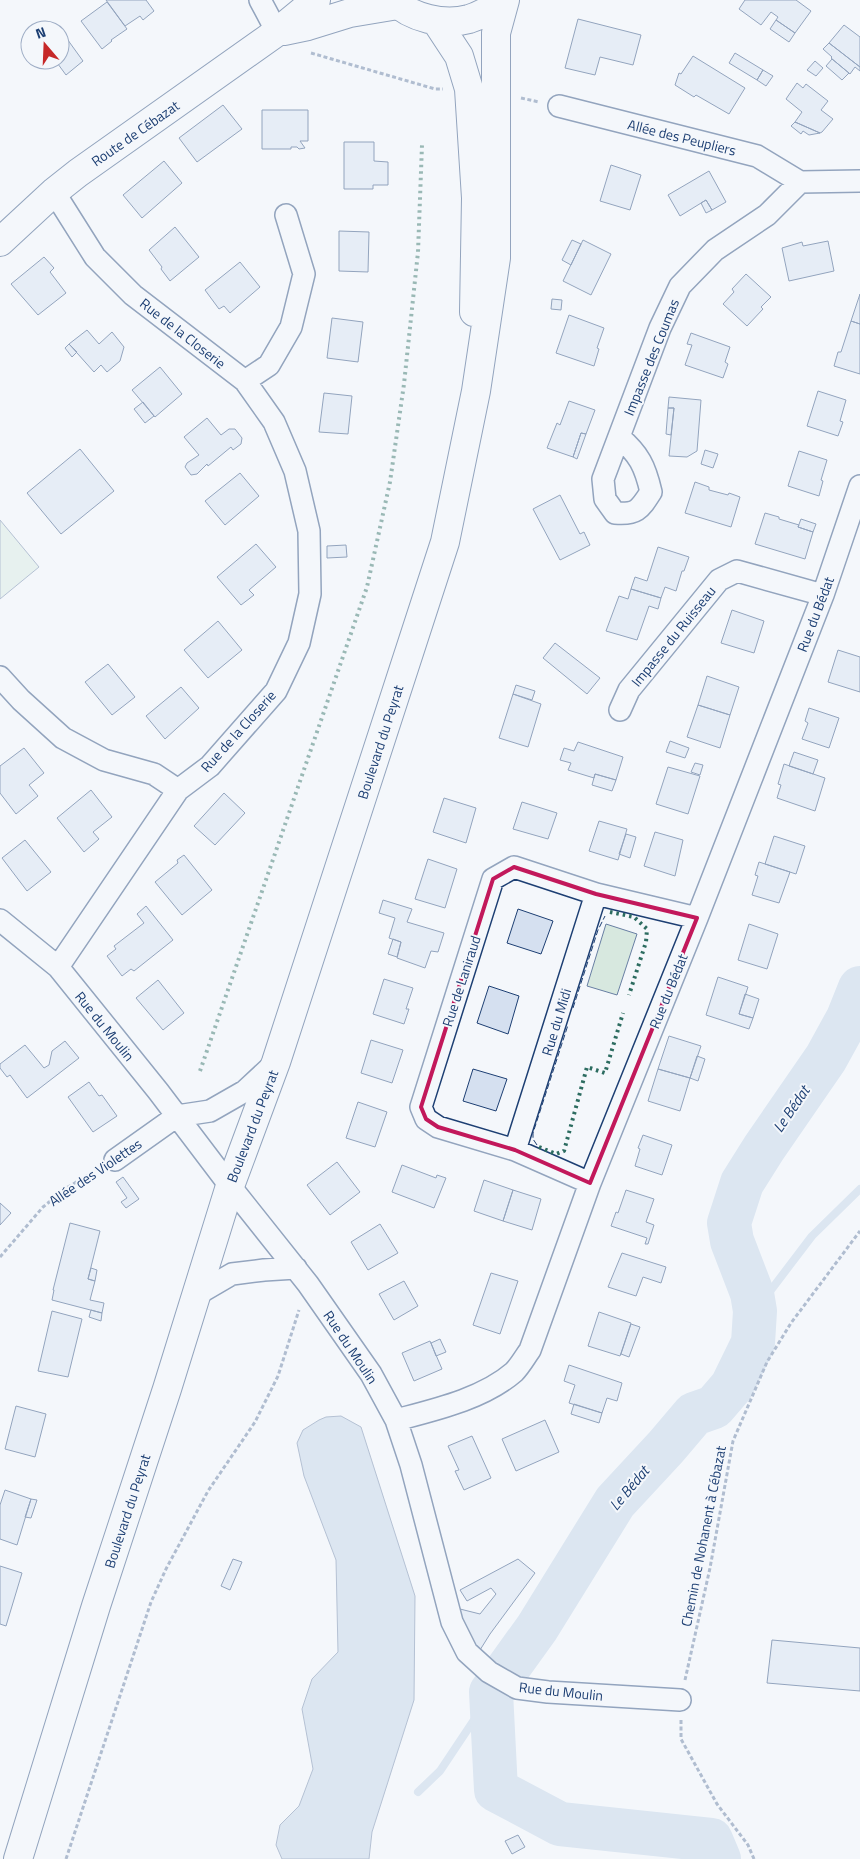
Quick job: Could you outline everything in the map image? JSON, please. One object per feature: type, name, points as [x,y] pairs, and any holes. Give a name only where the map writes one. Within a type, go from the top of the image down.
[{"type":"main road","name":"Route de Cébazat","points":[[0,242],[54,192],[277,32],[316,0]]},
{"type":"main road","points":[[396,3],[421,17],[436,21],[468,19],[489,11],[504,0]]},
{"type":"main road","points":[[476,391],[496,258],[496,33],[504,0]]},
{"type":"main road","name":"Route de Cébazat","points":[[277,32],[308,26],[350,13],[396,3]]},
{"type":"main road","points":[[436,21],[459,56],[469,89],[476,198],[473,305],[476,391]]},
{"type":"main road","name":"Boulevard du Peyrat","points":[[18,1859],[96,1606],[167,1389],[230,1186],[276,1062],[445,542],[476,391]]},
{"type":"street","points":[[260,0],[277,32]]},
{"type":"street","name":"Allée des Peupliers","points":[[559,106],[757,156],[800,182]]},
{"type":"street","points":[[800,182],[860,180]]},
{"type":"street","name":"Impasse des Coumas","points":[[619,437],[660,328],[680,286],[715,250],[767,215],[800,182]]},
{"type":"street","name":"Rue de la Closerie","points":[[54,192],[95,257],[133,295],[245,381],[274,422],[295,471],[309,531],[310,594],[298,643],[276,691],[210,766],[178,790],[58,967]]},
{"type":"street","points":[[245,381],[269,365],[291,327],[304,274],[286,215]]},
{"type":"street","name":"Rue du Bédat","points":[[396,1420],[442,1408],[489,1388],[514,1371],[530,1350],[590,1183],[697,918],[823,595],[860,486]]},
{"type":"street","name":"Impasse du Ruisseau","points":[[620,710],[629,690],[719,580],[737,571],[823,595]]},
{"type":"street","points":[[0,677],[21,700],[63,738],[104,760],[154,774],[178,790]]},
{"type":"street","name":"Rue de Laniraud","points":[[590,1183],[515,1150],[438,1127],[426,1120],[421,1107],[493,879],[514,867],[596,894],[697,918]]},
{"type":"street","name":"Rue du Midi","points":[[515,1150],[596,894]]},
{"type":"street","name":"Rue du Moulin","points":[[0,920],[58,967],[302,1276],[371,1374],[396,1420],[411,1465],[452,1622],[467,1652],[489,1672],[517,1688],[548,1692],[680,1700]]},
{"type":"street","points":[[177,1116],[210,1111],[245,1091],[276,1062]]},
{"type":"street","name":"Allée des Violettes","points":[[115,1160],[177,1116]]},
{"type":"street","points":[[196,1295],[232,1274],[264,1270],[302,1276]]},
{"type":"path","points":[[308,26],[309,52],[435,89],[469,89]]},
{"type":"path","points":[[497,92],[559,106]]},
{"type":"path","name":"Allée des Violettes","points":[[0,1257],[43,1207],[68,1187],[115,1160]]},
{"type":"path","name":"Chemin de Nohanent à Cébazat","points":[[754,1859],[748,1845],[717,1804],[681,1739],[680,1700],[710,1568],[733,1441],[767,1362],[791,1323],[860,1232]]},
{"type":"path","points":[[66,1859],[151,1602],[166,1569],[208,1491],[255,1422],[278,1376],[302,1276]]},
{"type":"highlighted area","points":[[514,867],[596,894],[697,918],[590,1183],[515,1150],[438,1127],[426,1119],[421,1107],[493,879]]},
{"type":"shaded area","points":[[0,520],[39,567],[0,599]]},
{"type":"shaded area","points":[[606,924],[637,934],[617,995],[587,986]]},
{"type":"water","points":[[341,1416],[361,1427],[415,1596],[414,1700],[372,1832],[369,1859],[282,1859],[276,1845],[280,1825],[299,1806],[313,1769],[302,1709],[312,1679],[338,1652],[336,1560],[304,1476],[297,1443],[303,1430],[319,1420],[326,1417]]},
{"type":"building","points":[[106,0],[146,0],[154,11],[143,20],[140,16],[125,26]]},
{"type":"building","points":[[745,0],[796,0],[811,11],[795,33],[776,20],[778,17],[771,12],[761,25],[739,9]]},
{"type":"building","points":[[107,2],[127,29],[102,49],[81,21]]},
{"type":"building","points":[[578,19],[641,35],[633,65],[600,57],[595,75],[565,68]]},
{"type":"building","points":[[776,20],[795,33],[789,42],[770,29]]},
{"type":"building","points":[[844,25],[860,37],[860,67],[829,43]]},
{"type":"building","points":[[70,43],[83,61],[66,75],[62,70],[70,70]]},
{"type":"building","points":[[829,43],[860,67],[860,71],[855,67],[850,74],[831,58],[823,49]]},
{"type":"building","points":[[735,53],[763,70],[757,80],[729,63]]},
{"type":"building","points":[[693,56],[745,88],[729,114],[696,95],[694,97],[675,85],[679,73],[681,74]]},
{"type":"building","points":[[832,59],[849,73],[842,80],[826,66]]},
{"type":"building","points":[[815,61],[823,68],[816,76],[807,70]]},
{"type":"building","points":[[763,70],[773,76],[766,86],[757,80]]},
{"type":"building","points":[[797,83],[803,88],[806,84],[828,101],[821,110],[833,119],[820,133],[795,122],[802,112],[786,99]]},
{"type":"building","points":[[223,105],[242,129],[197,162],[179,138]]},
{"type":"building","points":[[262,110],[308,110],[308,141],[300,141],[305,148],[262,149]]},
{"type":"building","points":[[795,122],[820,133],[809,135],[803,131],[801,134],[791,126]]},
{"type":"building","points":[[344,142],[374,142],[374,161],[388,162],[388,185],[373,185],[373,189],[344,189]]},
{"type":"building","points":[[164,161],[182,183],[142,218],[123,195]]},
{"type":"building","points":[[611,165],[641,175],[630,210],[600,201]]},
{"type":"building","points":[[709,171],[726,202],[712,210],[706,200],[680,216],[668,195]]},
{"type":"building","points":[[706,200],[712,210],[706,213],[701,203]]},
{"type":"building","points":[[175,227],[199,257],[170,281],[149,250]]},
{"type":"building","points":[[339,231],[369,232],[368,272],[339,271]]},
{"type":"building","points":[[572,240],[581,244],[571,265],[562,260]]},
{"type":"building","points":[[583,240],[611,254],[591,295],[563,281]]},
{"type":"building","points":[[828,241],[834,271],[789,281],[782,248],[802,242],[803,246]]},
{"type":"building","points":[[44,257],[54,268],[50,272],[66,293],[38,315],[11,284]]},
{"type":"building","points":[[240,262],[260,287],[230,313],[224,306],[219,309],[205,290]]},
{"type":"building","points":[[746,274],[771,297],[747,326],[723,304],[734,292],[732,289]]},
{"type":"building","points":[[860,294],[860,324],[851,321]]},
{"type":"building","points":[[552,299],[562,300],[561,310],[551,309]]},
{"type":"building","points":[[569,315],[604,328],[597,348],[599,349],[594,366],[556,353]]},
{"type":"building","points":[[332,318],[363,322],[358,362],[327,358]]},
{"type":"building","points":[[851,321],[860,324],[860,374],[834,366],[838,352],[841,352]]},
{"type":"building","points":[[87,330],[99,344],[112,332],[124,347],[120,361],[107,372],[101,365],[94,372],[69,344]]},
{"type":"building","points":[[691,333],[730,347],[725,362],[728,364],[723,378],[685,365],[692,345],[687,344]]},
{"type":"building","points":[[69,344],[77,352],[72,357],[65,348]]},
{"type":"building","points":[[160,367],[182,394],[155,417],[132,390]]},
{"type":"building","points":[[818,391],[846,400],[840,421],[843,422],[838,436],[807,426]]},
{"type":"building","points":[[324,393],[352,396],[348,434],[319,432]]},
{"type":"building","points":[[669,397],[701,400],[697,451],[687,457],[669,456],[674,408],[668,408]]},
{"type":"building","points":[[569,401],[595,410],[586,434],[581,433],[573,457],[547,448],[557,423],[560,425]]},
{"type":"building","points":[[143,402],[154,416],[145,423],[134,409]]},
{"type":"building","points":[[668,408],[674,408],[671,435],[666,434]]},
{"type":"building","points":[[207,418],[221,435],[229,429],[235,429],[242,438],[241,444],[233,450],[231,447],[208,466],[207,464],[197,474],[191,475],[185,467],[187,463],[199,455],[184,437]]},
{"type":"building","points":[[581,433],[586,434],[577,459],[573,457]]},
{"type":"building","points":[[80,449],[114,491],[61,534],[27,493]]},
{"type":"building","points":[[705,450],[718,454],[713,468],[701,464]]},
{"type":"building","points":[[799,451],[827,460],[821,480],[823,481],[819,496],[788,486]]},
{"type":"building","points":[[240,473],[259,496],[225,525],[205,501]]},
{"type":"building","points":[[695,482],[709,487],[709,490],[740,497],[731,527],[685,513]]},
{"type":"building","points":[[560,495],[580,534],[584,532],[590,545],[560,560],[533,509]]},
{"type":"building","points":[[765,513],[813,532],[805,559],[755,544]]},
{"type":"building","points":[[801,519],[816,524],[813,532],[798,527]]},
{"type":"building","points":[[256,544],[276,567],[249,590],[254,595],[241,605],[217,577]]},
{"type":"building","points":[[346,545],[347,557],[327,558],[327,546]]},
{"type":"building","points":[[658,547],[689,557],[684,571],[682,571],[676,591],[665,587],[661,598],[631,589],[635,577],[647,581]]},
{"type":"building","points":[[631,589],[661,598],[658,609],[649,606],[637,640],[606,631],[619,596],[628,599]]},
{"type":"building","points":[[732,610],[764,621],[754,653],[721,643]]},
{"type":"building","points":[[218,621],[242,650],[208,678],[184,650]]},
{"type":"building","points":[[555,643],[600,678],[587,694],[543,658]]},
{"type":"building","points":[[838,650],[860,657],[860,692],[828,682]]},
{"type":"building","points":[[108,664],[135,697],[112,715],[85,682]]},
{"type":"building","points":[[707,676],[739,687],[730,715],[698,705]]},
{"type":"building","points":[[516,685],[535,691],[532,700],[513,694]]},
{"type":"building","points":[[181,687],[199,708],[165,739],[146,716]]},
{"type":"building","points":[[513,694],[541,704],[528,747],[499,738]]},
{"type":"building","points":[[698,705],[730,715],[720,748],[687,737]]},
{"type":"building","points":[[809,708],[839,718],[829,748],[802,739],[808,723],[805,721]]},
{"type":"building","points":[[670,741],[689,748],[685,758],[666,752]]},
{"type":"building","points":[[578,742],[623,757],[616,780],[595,774],[594,778],[568,770],[571,763],[560,760],[564,748],[574,751]]},
{"type":"building","points":[[24,748],[44,773],[29,785],[38,796],[16,814],[0,793],[0,766]]},
{"type":"building","points":[[794,752],[818,760],[813,774],[789,766]]},
{"type":"building","points":[[695,763],[703,765],[700,775],[691,772]]},
{"type":"building","points":[[784,764],[825,778],[815,811],[777,798],[781,785],[778,784]]},
{"type":"building","points":[[668,767],[700,776],[688,814],[656,804]]},
{"type":"building","points":[[595,774],[616,780],[612,791],[592,785]]},
{"type":"building","points":[[91,790],[112,817],[93,832],[99,839],[84,852],[57,818]]},
{"type":"building","points":[[224,793],[245,813],[215,845],[194,826]]},
{"type":"building","points":[[444,798],[476,808],[466,843],[433,832]]},
{"type":"building","points":[[522,802],[557,813],[548,839],[513,829]]},
{"type":"building","points":[[599,821],[627,829],[618,860],[589,851]]},
{"type":"building","points":[[655,832],[683,840],[675,876],[644,866]]},
{"type":"building","points":[[626,834],[636,837],[630,858],[619,854]]},
{"type":"building","points":[[774,836],[805,846],[796,874],[765,864]]},
{"type":"building","points":[[25,840],[51,872],[27,891],[2,858]]},
{"type":"building","points":[[184,855],[212,890],[182,915],[155,882],[178,863],[177,860]]},
{"type":"building","points":[[428,859],[457,869],[445,908],[415,899]]},
{"type":"building","points":[[759,862],[790,872],[779,903],[752,895],[758,876],[755,875]]},
{"type":"building","points":[[383,900],[412,909],[407,922],[444,933],[438,952],[431,951],[425,968],[397,958],[401,942],[389,938],[395,918],[379,913]]},
{"type":"building","points":[[146,906],[173,940],[134,971],[131,969],[122,976],[107,956],[116,949],[114,946],[144,923],[137,914]]},
{"type":"building","points":[[518,909],[553,921],[541,954],[507,943]]},
{"type":"building","points":[[749,924],[778,934],[767,969],[738,960]]},
{"type":"building","points":[[393,939],[401,942],[397,957],[388,954]]},
{"type":"building","points":[[718,977],[748,987],[739,1014],[753,1018],[749,1029],[706,1015]]},
{"type":"building","points":[[384,979],[413,988],[406,1009],[409,1009],[404,1024],[373,1014]]},
{"type":"building","points":[[158,980],[184,1013],[163,1030],[136,998]]},
{"type":"building","points":[[489,986],[519,996],[508,1034],[477,1023]]},
{"type":"building","points":[[745,994],[759,999],[753,1018],[739,1014]]},
{"type":"building","points":[[669,1036],[701,1046],[690,1078],[658,1069]]},
{"type":"building","points":[[371,1040],[403,1050],[392,1083],[361,1073]]},
{"type":"building","points":[[65,1041],[79,1058],[27,1098],[10,1075],[7,1077],[0,1068],[0,1064],[25,1045],[44,1068],[49,1065],[52,1051]]},
{"type":"building","points":[[697,1056],[705,1059],[698,1081],[690,1078]]},
{"type":"building","points":[[473,1069],[507,1079],[496,1111],[463,1101]]},
{"type":"building","points":[[658,1069],[690,1078],[680,1111],[648,1101]]},
{"type":"building","points":[[89,1082],[99,1096],[102,1095],[117,1116],[93,1132],[68,1097]]},
{"type":"building","points":[[358,1102],[387,1112],[375,1147],[346,1138]]},
{"type":"building","points":[[643,1135],[672,1145],[662,1175],[635,1166],[640,1149],[638,1148]]},
{"type":"building","points":[[337,1162],[360,1192],[330,1215],[307,1185]]},
{"type":"building","points":[[402,1165],[436,1178],[437,1175],[446,1178],[434,1208],[392,1192]]},
{"type":"building","points":[[123,1177],[139,1199],[126,1208],[121,1202],[127,1198],[116,1182]]},
{"type":"building","points":[[484,1180],[513,1190],[503,1221],[474,1211]]},
{"type":"building","points":[[513,1190],[541,1199],[532,1230],[503,1221]]},
{"type":"building","points":[[626,1190],[654,1199],[646,1222],[654,1225],[648,1244],[645,1244],[647,1238],[611,1226]]},
{"type":"building","points":[[0,1203],[11,1213],[0,1225]]},
{"type":"building","points":[[70,1223],[100,1231],[88,1279],[95,1281],[90,1300],[104,1303],[102,1313],[52,1300]]},
{"type":"building","points":[[380,1224],[398,1253],[368,1270],[351,1242]]},
{"type":"building","points":[[622,1253],[666,1267],[661,1283],[643,1277],[636,1296],[608,1287]]},
{"type":"building","points":[[91,1268],[97,1270],[95,1281],[88,1279]]},
{"type":"building","points":[[491,1273],[518,1281],[500,1334],[473,1325]]},
{"type":"building","points":[[404,1281],[418,1306],[394,1320],[379,1294]]},
{"type":"building","points":[[91,1310],[102,1313],[101,1321],[89,1317]]},
{"type":"building","points":[[52,1311],[82,1319],[68,1377],[38,1371]]},
{"type":"building","points":[[599,1312],[631,1323],[620,1356],[588,1346]]},
{"type":"building","points":[[631,1324],[640,1327],[629,1357],[621,1354]]},
{"type":"building","points":[[440,1339],[446,1352],[436,1356],[431,1343]]},
{"type":"building","points":[[430,1341],[442,1369],[414,1381],[402,1353]]},
{"type":"building","points":[[569,1365],[622,1383],[617,1401],[607,1398],[602,1413],[569,1403],[575,1385],[564,1381]]},
{"type":"building","points":[[574,1404],[602,1413],[599,1423],[571,1414]]},
{"type":"building","points":[[16,1406],[46,1414],[35,1457],[5,1449]]},
{"type":"building","points":[[545,1420],[559,1452],[516,1471],[502,1439]]},
{"type":"building","points":[[472,1436],[491,1478],[464,1490],[455,1471],[459,1470],[448,1446]]},
{"type":"building","points":[[5,1490],[31,1499],[17,1545],[0,1539],[0,1505]]},
{"type":"building","points":[[31,1499],[37,1500],[31,1518],[25,1517]]},
{"type":"building","points":[[233,1559],[242,1562],[230,1590],[221,1586]]},
{"type":"building","points":[[518,1559],[535,1573],[480,1650],[466,1635],[456,1608],[480,1614],[496,1594],[491,1588],[467,1601],[460,1590]]},
{"type":"building","points":[[0,1566],[22,1573],[6,1626],[0,1624]]},
{"type":"building","points":[[772,1640],[860,1648],[860,1691],[767,1683]]},
{"type":"building","points":[[518,1835],[525,1847],[512,1854],[505,1841]]},
{"type":"waterway","name":"Le Bédat","points":[[719,1859],[711,1840],[560,1824],[496,1790],[491,1692],[537,1628],[615,1502],[694,1414],[714,1407],[732,1386],[753,1343],[755,1311],[752,1293],[732,1241],[729,1223],[742,1183],[826,1058],[848,1018],[860,988]]},
{"type":"waterway","points":[[755,1311],[812,1236],[860,1189]]},
{"type":"waterway","points":[[418,1792],[440,1771],[474,1720],[491,1702]]},
{"type":"hedge","points":[[200,1071],[367,587],[390,482],[404,384],[418,252],[422,145]]},
{"type":"hedge","points":[[610,912],[634,917],[647,929],[646,942],[629,995]]},
{"type":"hedge","points":[[539,1147],[556,1154],[564,1151],[587,1067],[605,1073],[623,1013]]},
{"type":"fence","points":[[573,1008],[598,930],[605,916]]},
{"type":"fence","points":[[537,1145],[533,1139],[533,1133],[568,1025]]}]
